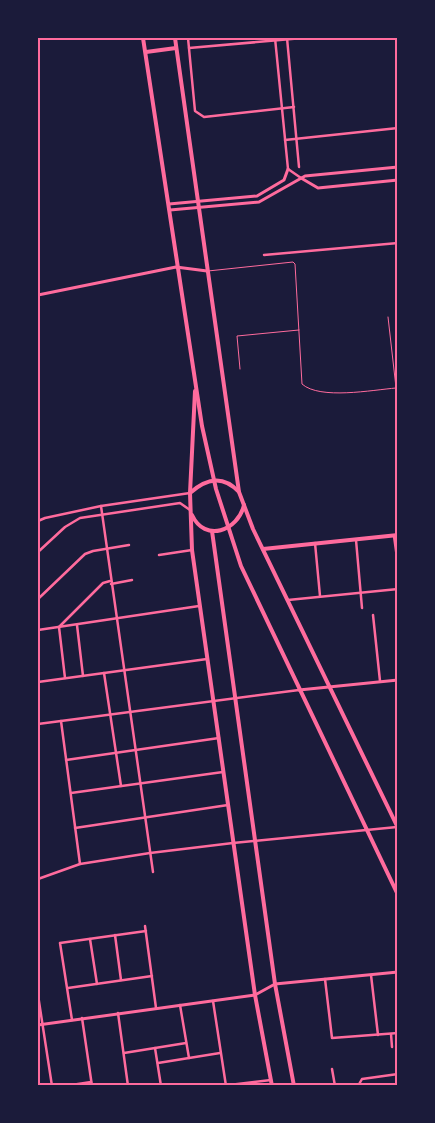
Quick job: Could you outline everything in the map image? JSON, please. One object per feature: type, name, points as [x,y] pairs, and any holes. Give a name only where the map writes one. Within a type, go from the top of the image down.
[{"type":"main road","points":[[143,38],[170,210],[176,267],[196,389],[213,479],[227,529],[241,566],[398,895]]},
{"type":"main road","points":[[175,38],[239,492],[263,548],[397,827]]},
{"type":"main road","points":[[146,52],[176,48]]},
{"type":"main road","points":[[196,389],[190,493],[192,550],[255,995],[272,1086]]},
{"type":"main road","points":[[190,493],[213,479],[230,484],[239,492]]},
{"type":"main road","points":[[190,510],[199,526],[212,531],[227,529],[239,518],[244,505]]},
{"type":"main road","points":[[212,531],[275,984],[294,1086]]},
{"type":"main road","points":[[263,548],[396,536]]},
{"type":"street","points":[[188,38],[195,111],[204,117],[294,108]]},
{"type":"street","points":[[287,38],[299,167]]},
{"type":"street","points":[[189,48],[303,38]]},
{"type":"street","points":[[396,38],[398,55]]},
{"type":"street","points":[[169,204],[260,195],[284,180],[288,169],[275,39]]},
{"type":"street","points":[[285,140],[398,128]]},
{"type":"street","points":[[170,210],[259,202],[306,176],[398,167]]},
{"type":"street","points":[[288,169],[318,188],[398,180]]},
{"type":"street","points":[[264,255],[398,243]]},
{"type":"street","points":[[38,295],[176,267],[207,271]]},
{"type":"street","points":[[38,522],[45,518],[101,506],[190,493]]},
{"type":"street","points":[[38,552],[65,527],[80,518],[180,504],[190,510]]},
{"type":"street","points":[[101,506],[153,872]]},
{"type":"street","points":[[396,536],[398,565]]},
{"type":"street","points":[[356,540],[362,608]]},
{"type":"street","points":[[315,544],[320,596]]},
{"type":"street","points":[[38,599],[85,554],[106,548],[129,545]]},
{"type":"street","points":[[159,555],[192,550]]},
{"type":"street","points":[[59,627],[103,583],[132,580]]},
{"type":"street","points":[[288,600],[398,589]]},
{"type":"street","points":[[38,630],[200,606]]},
{"type":"street","points":[[373,615],[380,681]]},
{"type":"street","points":[[77,625],[83,676]]},
{"type":"street","points":[[59,627],[65,678]]},
{"type":"street","points":[[38,682],[208,658]]},
{"type":"street","points":[[104,673],[121,786]]},
{"type":"street","points":[[38,724],[213,700],[398,680]]},
{"type":"street","points":[[61,721],[80,864]]},
{"type":"street","points":[[66,760],[219,738]]},
{"type":"street","points":[[70,793],[224,772]]},
{"type":"street","points":[[75,828],[228,805]]},
{"type":"street","points":[[38,879],[80,864],[150,853],[254,840],[397,827]]},
{"type":"street","points":[[145,926],[156,1008]]},
{"type":"street","points":[[72,1020],[60,944],[146,931]]},
{"type":"street","points":[[115,935],[121,980]]},
{"type":"street","points":[[90,939],[97,984]]},
{"type":"street","points":[[40,1024],[255,995],[275,984],[398,972]]},
{"type":"street","points":[[371,975],[378,1035]]},
{"type":"street","points":[[68,988],[152,976]]},
{"type":"street","points":[[325,979],[332,1038],[398,1033]]},
{"type":"street","points":[[38,995],[40,1024],[52,1086]]},
{"type":"street","points":[[213,1001],[226,1085]]},
{"type":"street","points":[[180,1004],[189,1058]]},
{"type":"street","points":[[118,1013],[128,1086]]},
{"type":"street","points":[[65,1086],[92,1084],[82,1018]]},
{"type":"street","points":[[391,1033],[392,1047]]},
{"type":"street","points":[[124,1053],[186,1043]]},
{"type":"street","points":[[155,1048],[161,1086]]},
{"type":"street","points":[[158,1063],[220,1053]]},
{"type":"street","points":[[332,1068],[335,1086]]},
{"type":"street","points":[[358,1086],[362,1079],[398,1074]]},
{"type":"street","points":[[221,1086],[271,1080]]},
{"type":"lane","points":[[207,271],[293,262],[295,264],[301,380],[305,387],[323,393],[396,388]]},
{"type":"lane","points":[[388,318],[398,406]]},
{"type":"lane","points":[[240,369],[237,336],[299,330]]}]
